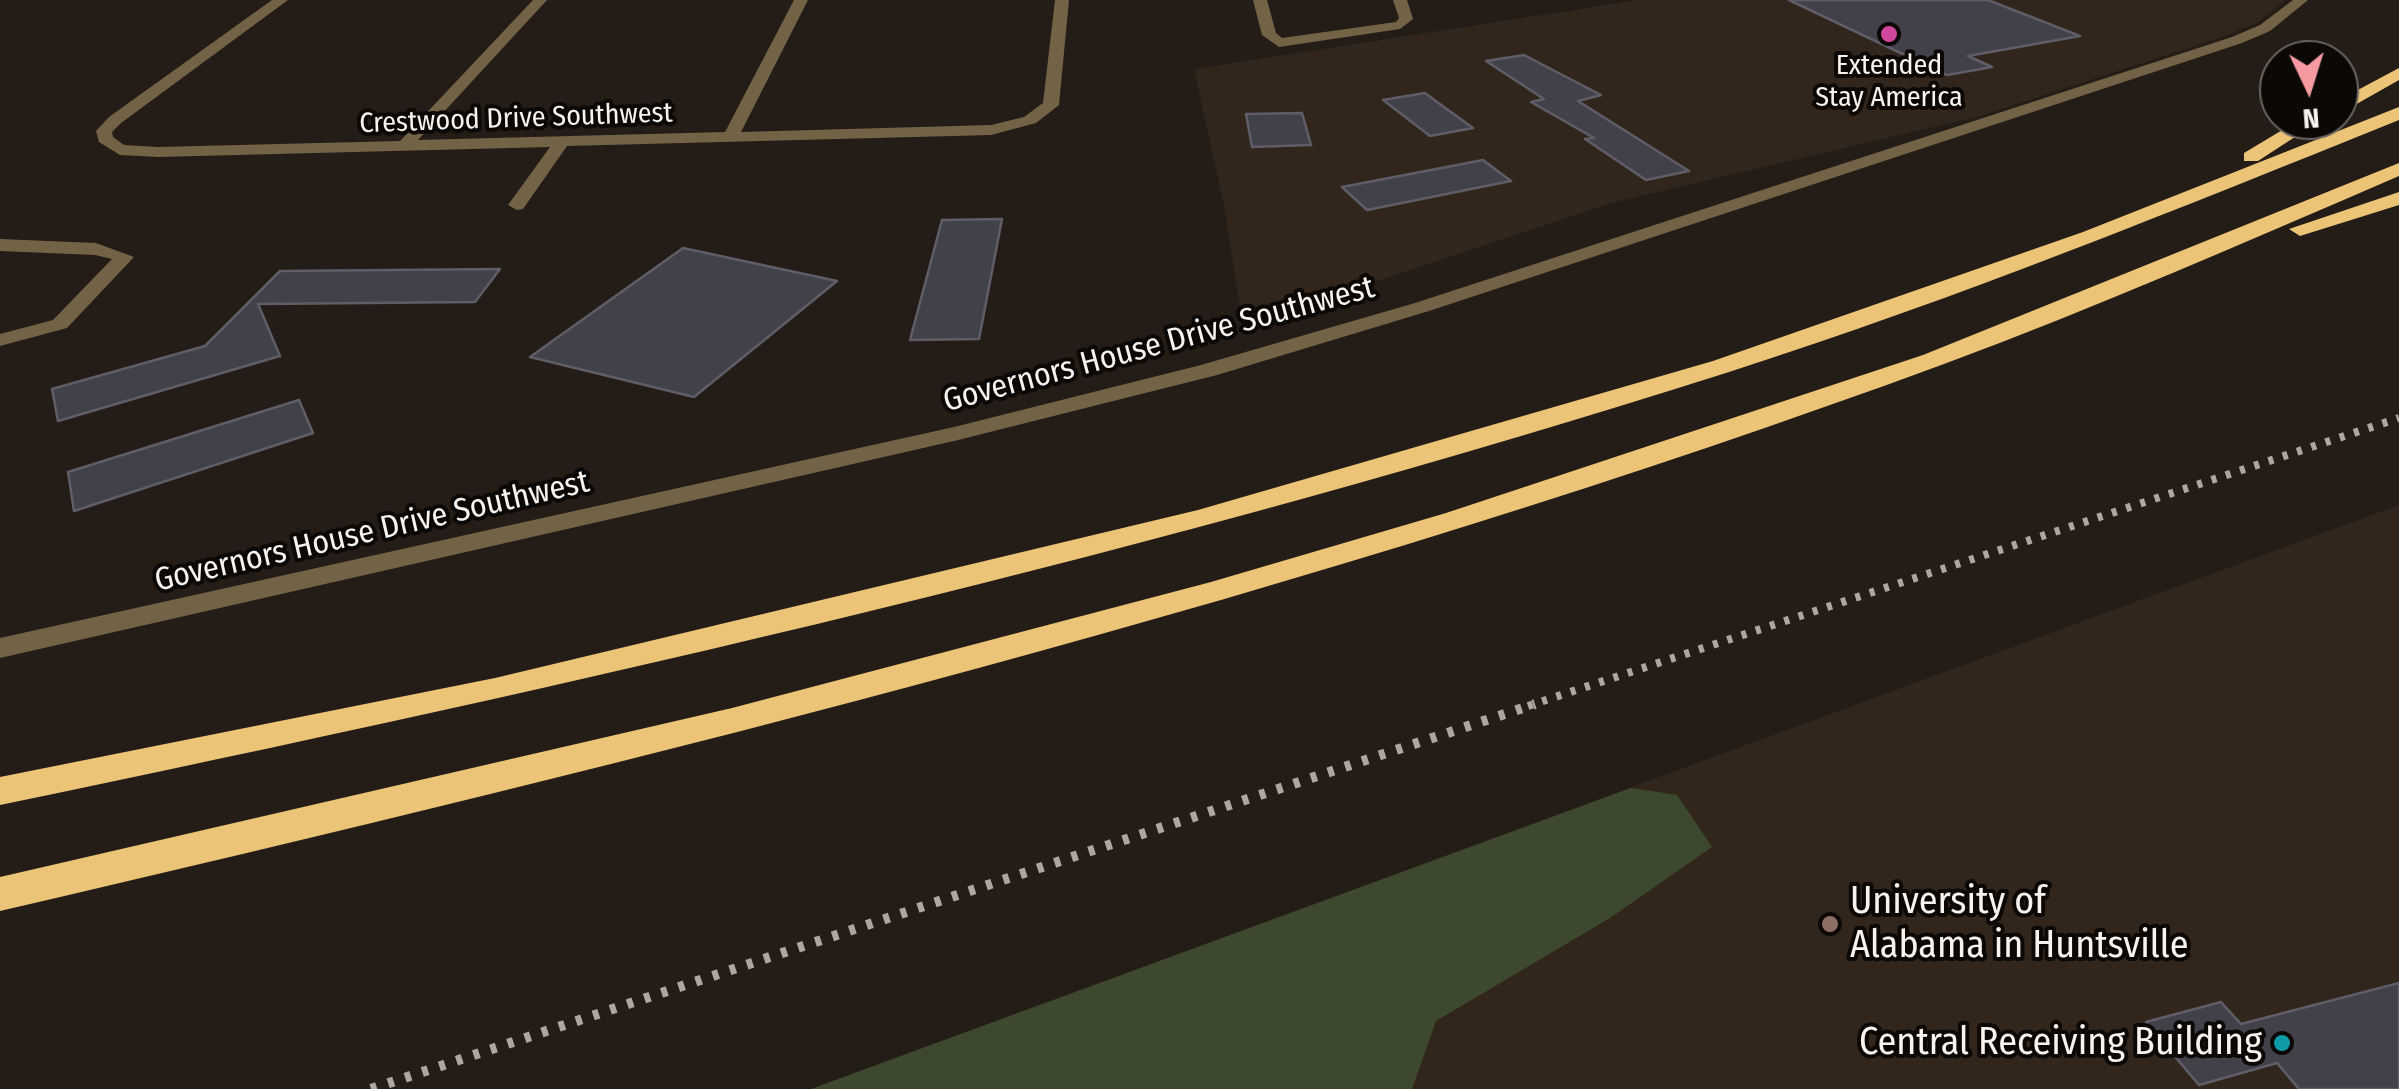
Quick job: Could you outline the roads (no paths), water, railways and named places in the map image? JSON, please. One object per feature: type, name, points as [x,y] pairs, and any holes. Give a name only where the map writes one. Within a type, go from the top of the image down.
[{"type":"highway","points":[[2359,96],[2399,72]]},
{"type":"highway","points":[[0,791],[496,690],[1203,518],[1722,366],[2091,238],[2399,113]]},
{"type":"highway","points":[[2189,196],[2280,140]]},
{"type":"highway","points":[[0,894],[624,747],[1368,546],[1780,413],[2191,258],[2399,170]]},
{"type":"highway","points":[[2191,258],[2399,198]]},
{"type":"street","name":"Crestwood Drive Southwest","points":[[281,0],[108,126],[104,139],[120,150],[142,152],[976,132],[1030,120],[1046,110],[1052,100],[1062,0]]},
{"type":"street","points":[[402,147],[540,0]]},
{"type":"street","points":[[730,138],[801,0]]},
{"type":"street","points":[[1260,0],[1268,35],[1279,43],[1400,25],[1406,19],[1400,0]]},
{"type":"street","name":"Governors House Drive Southwest","points":[[0,648],[1012,420],[1290,348],[2237,40],[2265,28],[2301,0]]},
{"type":"street","points":[[517,205],[562,142]]},
{"type":"street","points":[[0,245],[96,249],[125,258],[60,324],[0,340]]},
{"type":"railway","points":[[1528,706],[2399,418]]},
{"type":"railway","points":[[371,1089],[1535,704]]},
{"type":"place","name":"Extended Stay America","points":[[1889,34]]},
{"type":"place","name":"University of Alabama in Huntsville","points":[[1830,924]]},
{"type":"place","name":"Central Receiving Building","points":[[2282,1043]]}]
